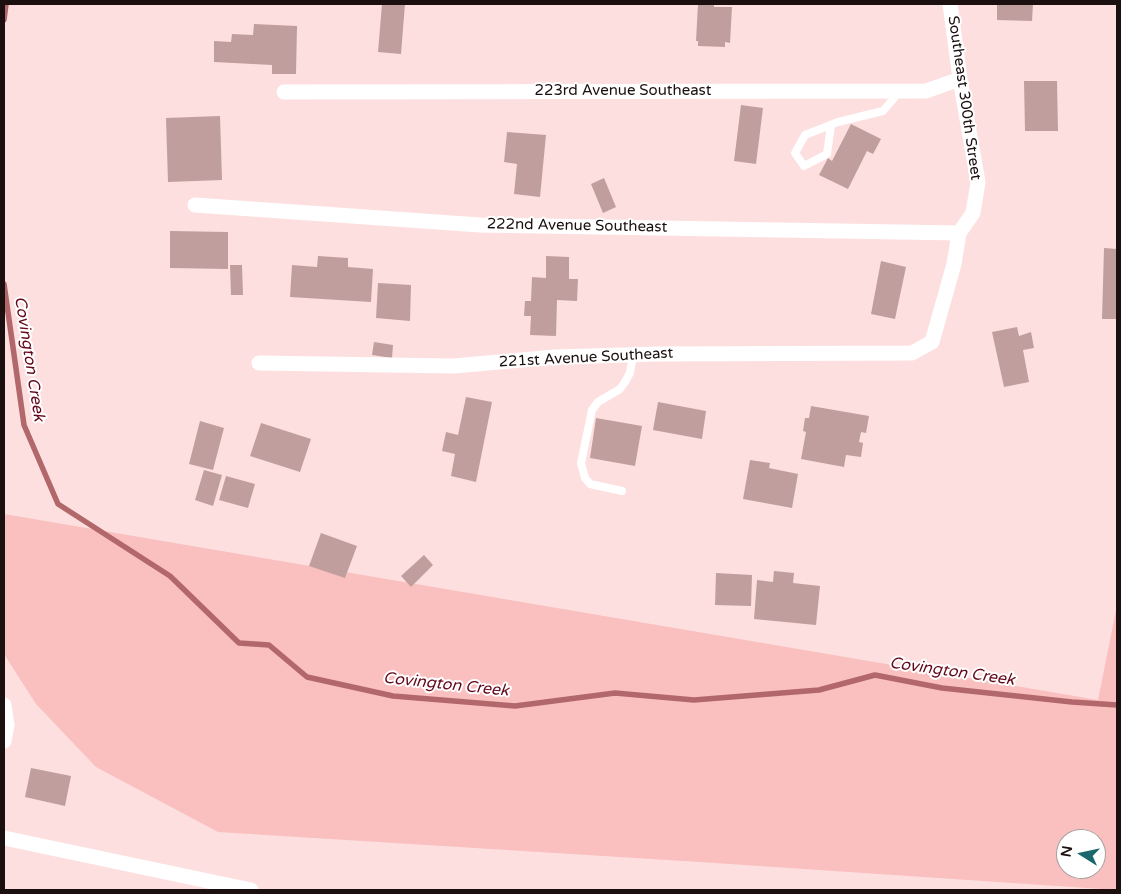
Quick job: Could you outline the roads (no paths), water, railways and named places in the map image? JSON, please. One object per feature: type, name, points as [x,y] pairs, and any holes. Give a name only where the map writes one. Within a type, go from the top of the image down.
[{"type":"street","name":"Southeast 300th Street","points":[[912,353],[932,342],[954,264],[959,233],[973,213],[978,182],[960,79],[950,4]]},
{"type":"street","name":"223rd Avenue Southeast","points":[[284,92],[926,91],[960,79]]},
{"type":"street","name":"222nd Avenue Southeast","points":[[195,205],[480,224],[959,233]]},
{"type":"street","name":"221st Avenue Southeast","points":[[260,363],[454,366],[555,357],[912,353]]},
{"type":"street","points":[[4,704],[7,725],[4,740]]},
{"type":"street","points":[[4,838],[252,890]]},
{"type":"lane","points":[[831,125],[827,154],[804,166],[794,153],[805,135],[831,125],[883,111],[900,91]]},
{"type":"lane","points":[[622,491],[590,484],[585,478],[581,463],[592,410],[598,402],[620,389],[630,373],[633,355]]},
{"type":"waterway","name":"Covington Creek","points":[[4,20],[6,4]]},
{"type":"waterway","name":"Covington Creek","points":[[4,284],[24,425],[58,504],[170,576],[239,643],[269,645],[307,677],[393,696],[515,706],[615,693],[694,700],[819,690],[875,675],[942,688],[1117,705]]}]
